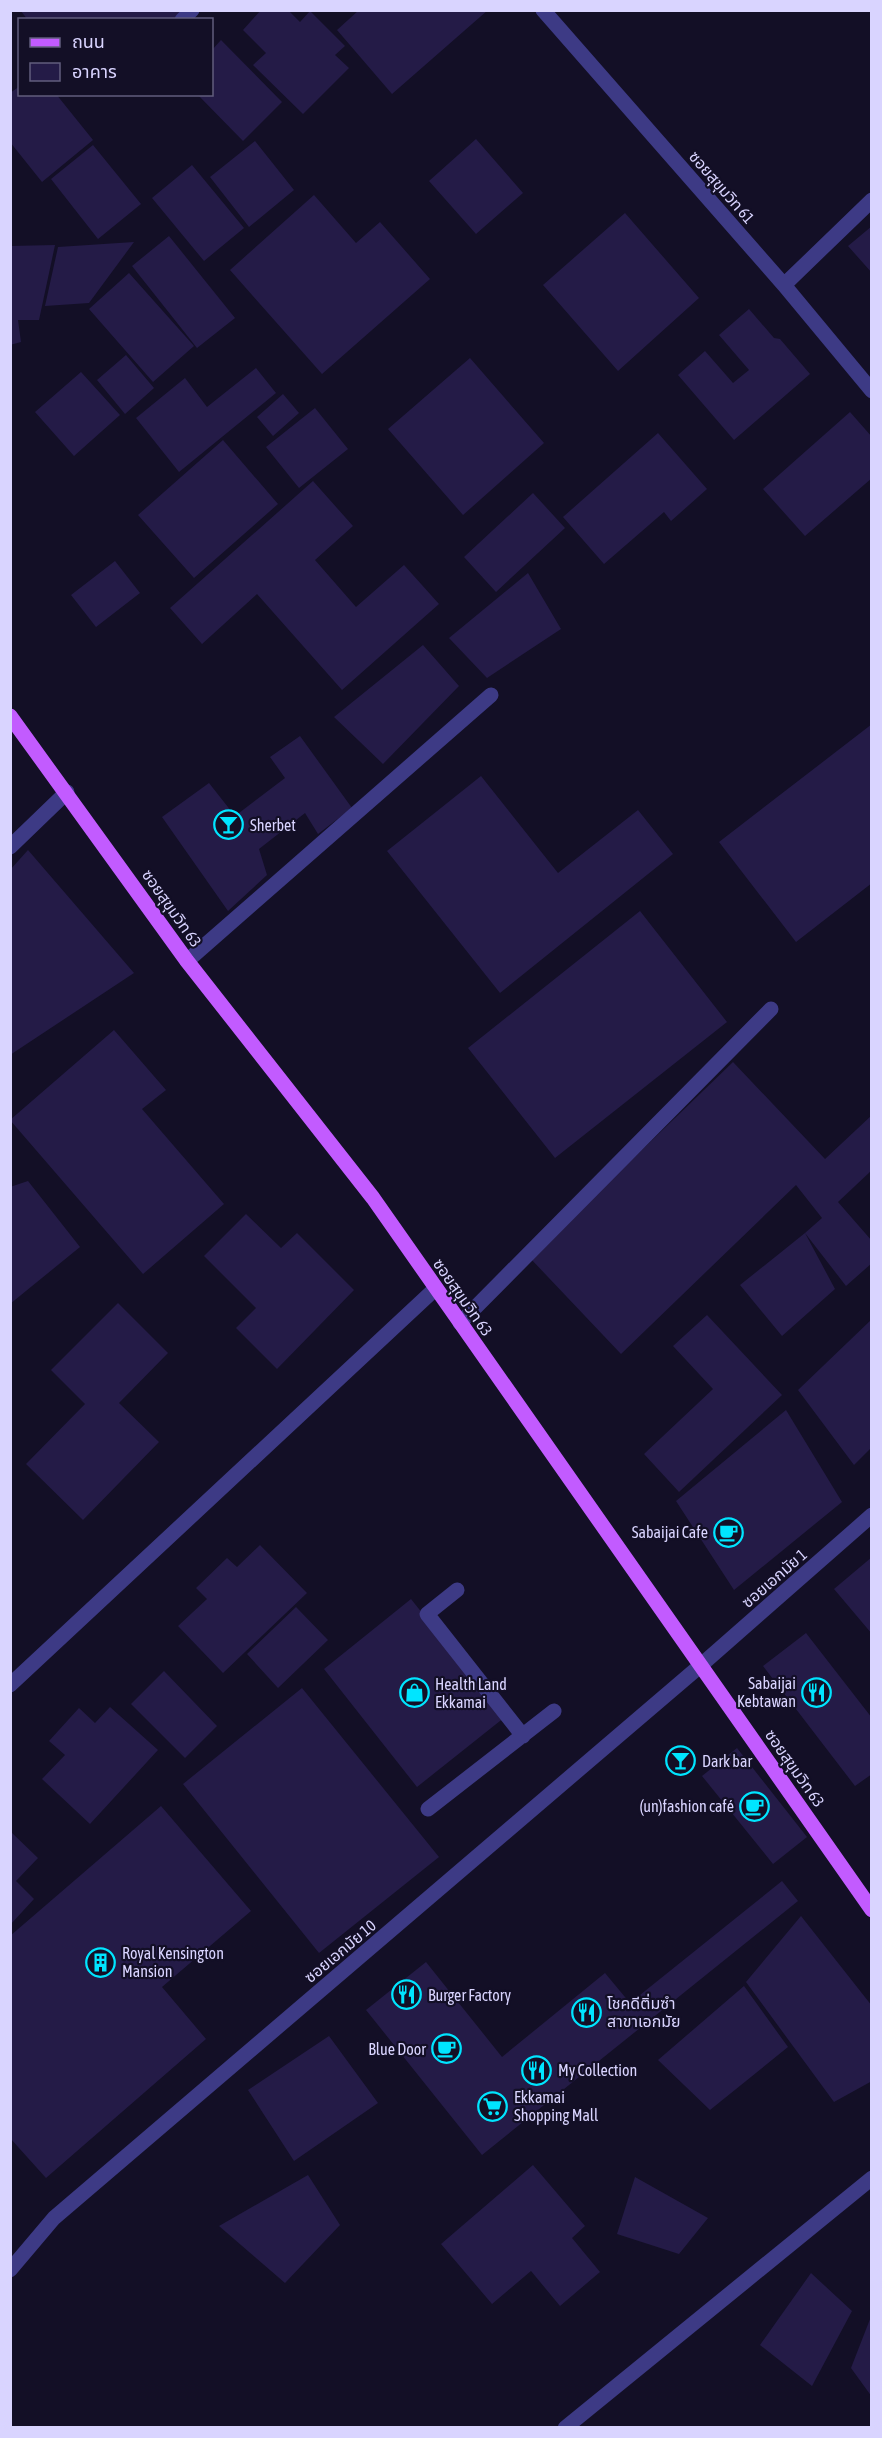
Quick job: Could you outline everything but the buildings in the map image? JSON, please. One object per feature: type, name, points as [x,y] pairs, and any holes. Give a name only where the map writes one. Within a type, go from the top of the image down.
[{"type":"main road","name":"ซอยสุขุมวิท 63","points":[[10,716],[187,961],[373,1198],[872,1910]]},
{"type":"street","name":"ซอยสุขุมวิท 61","points":[[543,10],[784,285],[872,391]]},
{"type":"street","points":[[784,285],[872,200]]},
{"type":"street","points":[[187,961],[491,695]]},
{"type":"street","points":[[10,847],[67,792]]},
{"type":"street","points":[[460,1323],[771,1009]]},
{"type":"street","points":[[10,1685],[435,1289]]},
{"type":"street","name":"ซอยเอกมัย 1","points":[[700,1666],[872,1515]]},
{"type":"street","points":[[457,1590],[428,1614],[523,1736]]},
{"type":"street","name":"ซอยเอกมัย 10","points":[[10,2270],[54,2218],[700,1666]]},
{"type":"street","points":[[428,1809],[554,1711]]},
{"type":"street","points":[[565,2427],[872,2178]]},
{"type":"place","name":"Sherbet","points":[[229,825]]},
{"type":"place","name":"Sabaijai Cafe","points":[[729,1532]]},
{"type":"place","name":"Sabaijai Kebtawan","points":[[817,1692]]},
{"type":"place","name":"Health Land Ekkamai","points":[[414,1693]]},
{"type":"place","name":"Dark bar","points":[[681,1761]]},
{"type":"place","name":"(un)fashion café","points":[[755,1806]]},
{"type":"place","name":"Royal Kensington Mansion","points":[[101,1962]]},
{"type":"place","name":"Burger Factory","points":[[407,1995]]},
{"type":"place","name":"โชคดีติ่มซำ สาขาเอกมัย","points":[[586,2012]]},
{"type":"place","name":"Blue Door","points":[[447,2049]]},
{"type":"place","name":"My Collection","points":[[537,2070]]},
{"type":"place","name":"Ekkamai Shopping Mall","points":[[493,2106]]}]
